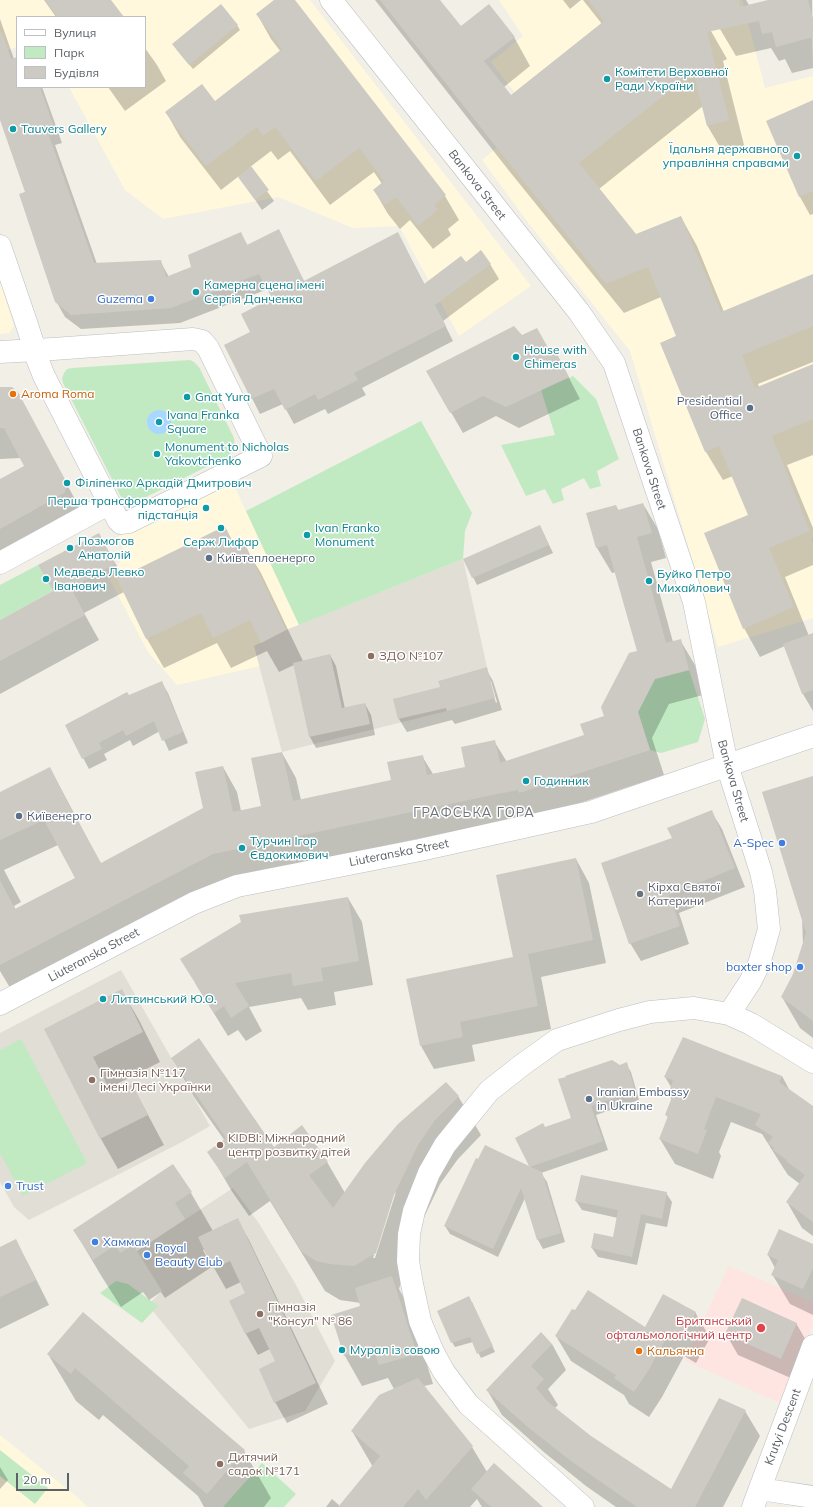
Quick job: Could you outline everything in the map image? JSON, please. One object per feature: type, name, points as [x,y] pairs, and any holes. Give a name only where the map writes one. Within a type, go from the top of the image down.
[{"type":"street","name":"Bankova Street","points":[[331,0],[579,312],[614,363],[694,602],[727,765],[761,872],[765,890],[769,929],[759,964],[750,982],[729,1014]]},
{"type":"street","points":[[0,246],[35,350],[44,376],[108,504],[121,523],[129,522],[261,456],[208,348],[202,341],[193,339],[35,350],[0,352]]},
{"type":"street","points":[[0,563],[108,504]]},
{"type":"street","name":"Liuteranska Street","points":[[0,1004],[188,906],[237,886],[420,850],[591,812],[813,736]]},
{"type":"street","points":[[583,1507],[468,1404],[444,1372],[433,1352],[420,1321],[408,1261],[409,1234],[414,1211],[429,1173],[445,1145],[489,1091],[557,1040],[619,1020],[650,1012],[694,1008],[729,1014],[751,1024],[813,1062]]},
{"type":"street","name":"Krutyi Descent","points":[[756,1498],[813,1346]]},
{"type":"street","points":[[756,1498],[813,1497]]},
{"type":"shaded area","points":[[0,0],[310,0],[531,286],[459,336],[399,226],[353,228],[278,197],[163,219],[125,190],[70,88],[146,88],[146,16],[16,16],[16,47],[0,53]]},
{"type":"shaded area","points":[[499,0],[742,0],[765,88],[813,76],[813,538],[811,539],[813,544],[813,618],[718,647],[630,351],[530,225],[482,160],[533,116],[491,62],[523,36]]},
{"type":"shaded area","points":[[0,282],[14,326],[9,333],[0,334]]},
{"type":"shaded area","points":[[232,481],[299,625],[255,646],[260,666],[177,685],[148,652],[110,580],[125,552],[117,537]]},
{"type":"shaded area","name":"ЗДО №107","points":[[463,559],[487,667],[438,681],[447,711],[282,752],[254,646],[286,630]]},
{"type":"shaded area","name":"Гімназія №117 імені Лесі Українки","points":[[121,970],[210,1126],[180,1143],[29,1220],[14,1207],[0,1182],[0,1033]]},
{"type":"shaded area","points":[[233,1188],[258,1222],[295,1283],[335,1361],[305,1411],[249,1429],[148,1305],[162,1291],[137,1251]]},
{"type":"shaded area","points":[[729,1266],[813,1302],[813,1325],[782,1404],[684,1360]]},
{"type":"shaded area","points":[[0,1435],[77,1497],[88,1507],[0,1507]]},
{"type":"green space","points":[[190,360],[199,367],[234,438],[235,448],[228,456],[138,501],[127,502],[123,500],[120,495],[63,383],[62,378],[64,373],[67,369],[72,368]]},
{"type":"green space","points":[[573,376],[596,399],[619,459],[597,471],[601,486],[590,489],[584,478],[561,489],[564,500],[553,504],[545,489],[526,496],[501,445],[555,435],[541,390]]},
{"type":"green space","points":[[421,421],[472,513],[465,531],[463,559],[299,625],[246,511]]},
{"type":"green space","points":[[38,565],[53,591],[0,620],[0,585]]},
{"type":"green space","points":[[689,670],[705,719],[698,742],[661,753],[650,750],[638,712],[655,679]]},
{"type":"green space","points":[[21,1039],[87,1163],[23,1196],[0,1153],[0,1050]]},
{"type":"green space","points":[[116,1281],[128,1284],[158,1306],[142,1323],[100,1293]]},
{"type":"green space","points":[[0,1450],[48,1488],[35,1504],[0,1476]]},
{"type":"green space","points":[[262,1463],[296,1494],[284,1507],[223,1507]]},
{"type":"water","points":[[159,410],[167,414],[171,422],[167,430],[159,434],[151,430],[147,422],[151,414]]},
{"type":"building","points":[[45,0],[111,0],[123,16],[57,16]]},
{"type":"building","points":[[274,0],[295,0],[446,195],[434,205],[438,210],[418,226],[396,197],[385,205],[373,190],[384,181],[359,148],[316,181],[275,127],[263,136],[257,127],[206,166],[165,112],[202,84],[215,101],[282,49],[256,14]]},
{"type":"building","points":[[380,0],[440,0],[461,26],[489,4],[515,37],[484,61],[511,95],[604,21],[588,0],[739,0],[740,7],[768,0],[808,0],[813,18],[813,37],[776,47],[772,32],[762,34],[759,21],[707,32],[729,120],[707,126],[693,72],[579,163],[636,234],[681,216],[721,312],[813,274],[813,326],[742,355],[755,388],[813,364],[813,419],[772,436],[810,531],[769,548],[794,607],[743,629],[704,533],[748,515],[719,446],[705,452],[660,343],[676,336],[648,267],[606,284]]},
{"type":"building","points":[[221,4],[238,25],[189,65],[172,44]]},
{"type":"building","points":[[0,33],[2,33],[11,59],[16,57],[16,88],[40,88],[54,127],[47,130],[94,263],[161,260],[166,277],[191,267],[188,255],[241,232],[247,245],[279,229],[304,281],[398,232],[424,284],[461,256],[466,262],[481,250],[491,264],[435,305],[446,326],[354,373],[358,380],[318,400],[315,394],[285,410],[274,389],[251,399],[224,345],[250,332],[241,314],[272,298],[259,274],[171,308],[71,315],[55,302],[19,194],[25,192],[0,120]]},
{"type":"building","name":"Їдальня державного управління справами","points":[[813,100],[813,191],[799,197],[766,121]]},
{"type":"building","points":[[251,166],[269,190],[255,200],[238,177]]},
{"type":"building","points":[[514,326],[522,335],[537,328],[551,353],[556,352],[569,377],[506,407],[483,396],[450,413],[426,371]]},
{"type":"building","points":[[0,387],[12,387],[18,392],[68,485],[64,493],[0,529],[0,479],[24,466],[4,428],[0,428]]},
{"type":"building","points":[[643,503],[652,533],[637,537],[666,643],[681,639],[689,670],[655,679],[638,712],[650,750],[519,793],[518,790],[497,794],[213,854],[0,965],[0,880],[15,909],[75,878],[44,820],[0,840],[0,792],[50,767],[101,863],[203,808],[195,772],[223,766],[233,812],[261,806],[251,758],[282,752],[293,801],[391,780],[387,762],[423,755],[427,775],[465,767],[461,747],[495,740],[500,763],[584,735],[580,724],[604,716],[601,707],[629,653],[637,651],[607,545],[596,548],[586,513],[616,505],[618,510]]},
{"type":"building","points":[[540,525],[549,545],[472,578],[463,559]]},
{"type":"building","points":[[225,526],[235,547],[244,542],[286,630],[261,643],[250,620],[213,638],[201,613],[146,639],[117,579]]},
{"type":"building","points":[[99,533],[115,564],[71,588],[85,615],[0,661],[0,620],[53,591],[38,565]]},
{"type":"building","points":[[813,633],[813,690],[802,694],[783,644]]},
{"type":"building","points":[[330,654],[342,708],[365,703],[370,724],[309,737],[293,663]]},
{"type":"building","points":[[487,667],[495,698],[447,711],[446,708],[398,719],[393,699],[440,687],[438,681]]},
{"type":"building","points":[[162,681],[183,732],[162,741],[154,721],[126,736],[123,730],[99,743],[102,749],[82,759],[65,725],[127,692],[129,695]]},
{"type":"building","points":[[813,776],[813,1021],[781,997],[793,974],[806,933],[762,792]]},
{"type":"building","points":[[712,810],[735,868],[669,895],[680,926],[629,944],[601,863],[672,838],[667,828]]},
{"type":"building","points":[[576,858],[593,940],[528,954],[538,1006],[460,1022],[463,1037],[420,1046],[406,979],[513,957],[496,875]]},
{"type":"building","points":[[348,897],[359,961],[321,968],[323,981],[293,986],[291,973],[235,983],[249,1006],[231,1018],[224,1006],[214,1013],[180,959],[241,922],[239,915]]},
{"type":"building","points":[[122,989],[143,1032],[93,1057],[112,1094],[132,1084],[148,1115],[100,1139],[44,1029]]},
{"type":"building","points":[[683,1037],[782,1076],[779,1082],[813,1106],[813,1222],[786,1202],[805,1175],[773,1150],[774,1148],[768,1143],[773,1137],[755,1125],[761,1114],[716,1097],[704,1129],[707,1130],[698,1154],[659,1139],[668,1116],[665,1115],[672,1097],[668,1095],[673,1080],[664,1077]]},
{"type":"building","points":[[199,1038],[274,1147],[302,1125],[328,1162],[309,1175],[333,1208],[365,1163],[398,1124],[446,1082],[459,1096],[435,1120],[418,1145],[394,1195],[376,1253],[354,1266],[316,1261],[302,1252],[247,1162],[225,1178],[207,1152],[226,1138],[171,1058]]},
{"type":"building","points":[[612,1060],[620,1065],[627,1062],[635,1091],[591,1106],[603,1141],[530,1167],[542,1172],[561,1233],[537,1240],[521,1188],[493,1249],[444,1226],[476,1158],[478,1159],[485,1145],[529,1166],[515,1138],[543,1123],[545,1127],[571,1118],[558,1079]]},
{"type":"building","points":[[173,1164],[192,1192],[175,1203],[185,1219],[137,1251],[133,1245],[120,1253],[115,1245],[93,1260],[73,1230]]},
{"type":"building","points":[[581,1175],[667,1192],[662,1219],[641,1214],[632,1257],[591,1248],[594,1233],[613,1237],[618,1210],[575,1201]]},
{"type":"building","name":"Гімназія \"Консул\" № 86","points":[[238,1218],[316,1383],[274,1403],[259,1369],[275,1361],[259,1328],[245,1334],[229,1301],[245,1293],[230,1261],[213,1269],[198,1237]]},
{"type":"building","points":[[779,1229],[813,1244],[813,1268],[803,1289],[771,1275],[778,1260],[767,1255]]},
{"type":"building","points":[[16,1239],[36,1280],[0,1297],[0,1247]]},
{"type":"building","points":[[392,1276],[417,1354],[379,1365],[373,1347],[344,1356],[331,1315],[360,1306],[355,1288]]},
{"type":"building","points":[[588,1290],[645,1327],[663,1294],[696,1312],[682,1338],[670,1331],[648,1371],[634,1392],[614,1378],[616,1375],[555,1336],[572,1309],[575,1310]]},
{"type":"building","points":[[469,1296],[493,1346],[477,1354],[470,1337],[451,1343],[437,1311]]},
{"type":"building","name":"Британський офтальмологічний центр","points":[[742,1298],[797,1323],[781,1359],[725,1334]]},
{"type":"building","points":[[83,1312],[245,1450],[207,1494],[183,1473],[189,1466],[75,1368],[71,1374],[47,1354]]},
{"type":"building","points":[[541,1332],[552,1344],[531,1366],[544,1379],[536,1388],[548,1402],[591,1436],[671,1489],[719,1398],[746,1410],[695,1507],[637,1507],[571,1461],[529,1428],[486,1390]]},
{"type":"building","points":[[418,1378],[473,1446],[426,1500],[418,1489],[403,1507],[338,1507],[380,1456],[351,1431],[379,1395]]},
{"type":"building","points":[[494,1463],[543,1507],[491,1507],[471,1489]]},
{"type":"place","name":"Комітети Верховної Ради України","points":[[607,79]]},
{"type":"place","name":"Tauvers Gallery","points":[[13,129]]},
{"type":"place","name":"Їдальня державного управління справами","points":[[797,156]]},
{"type":"place","name":"Камерна сцена імені Сергія Данченка","points":[[196,292]]},
{"type":"place","name":"Guzema","points":[[151,299]]},
{"type":"place","name":"House with Chimeras","points":[[516,357]]},
{"type":"place","name":"Aroma Roma","points":[[13,394]]},
{"type":"place","name":"Gnat Yura","points":[[187,397]]},
{"type":"place","name":"Presidential Office","points":[[750,408]]},
{"type":"place","name":"Ivana Franka Square","points":[[159,422]]},
{"type":"place","name":"Monument to Nicholas Yakovtchenko","points":[[157,454]]},
{"type":"place","name":"Філіпенко Аркадій Дмитрович","points":[[67,483]]},
{"type":"place","name":"Перша трансформаторна підстанція","points":[[206,508]]},
{"type":"place","name":"Серж Лифар","points":[[221,528]]},
{"type":"place","name":"Ivan Franko Monument","points":[[307,535]]},
{"type":"place","name":"Позмогов Анатолій","points":[[70,548]]},
{"type":"place","name":"Київтеплоенерго","points":[[209,558]]},
{"type":"place","name":"Медведь Левко Іванович","points":[[46,579]]},
{"type":"place","name":"Буйко Петро Михайлович","points":[[649,581]]},
{"type":"place","name":"ЗДО №107","points":[[371,656]]},
{"type":"place","name":"Годинник","points":[[526,781]]},
{"type":"place","name":"Київенерго","points":[[19,816]]},
{"type":"place","name":"A-Spec","points":[[782,843]]},
{"type":"place","name":"Турчин Ігор Євдокимович","points":[[242,848]]},
{"type":"place","name":"Кірха Святої Катерини","points":[[640,894]]},
{"type":"place","name":"baxter shop","points":[[800,967]]},
{"type":"place","name":"Литвинський Ю.О.","points":[[103,999]]},
{"type":"place","name":"Гімназія №117 імені Лесі Українки","points":[[92,1080]]},
{"type":"place","name":"Iranian Embassy in Ukraine","points":[[589,1099]]},
{"type":"place","name":"KIDBI: Міжнародний центр розвитку дітей","points":[[220,1145]]},
{"type":"place","name":"Trust","points":[[8,1186]]},
{"type":"place","name":"Хаммам","points":[[95,1242]]},
{"type":"place","name":"Royal Beauty Club","points":[[147,1255]]},
{"type":"place","name":"Гімназія \"Консул\" № 86","points":[[260,1314]]},
{"type":"place","name":"Британський офтальмологічний центр","points":[[761,1328]]},
{"type":"place","name":"Мурал із совою","points":[[342,1350]]},
{"type":"place","name":"Кальянна","points":[[639,1351]]},
{"type":"place","name":"Дитячий садок №171","points":[[220,1464]]},
{"type":"district","name":"ГРАФСЬКА ГОРА","points":[[474,813]]}]
